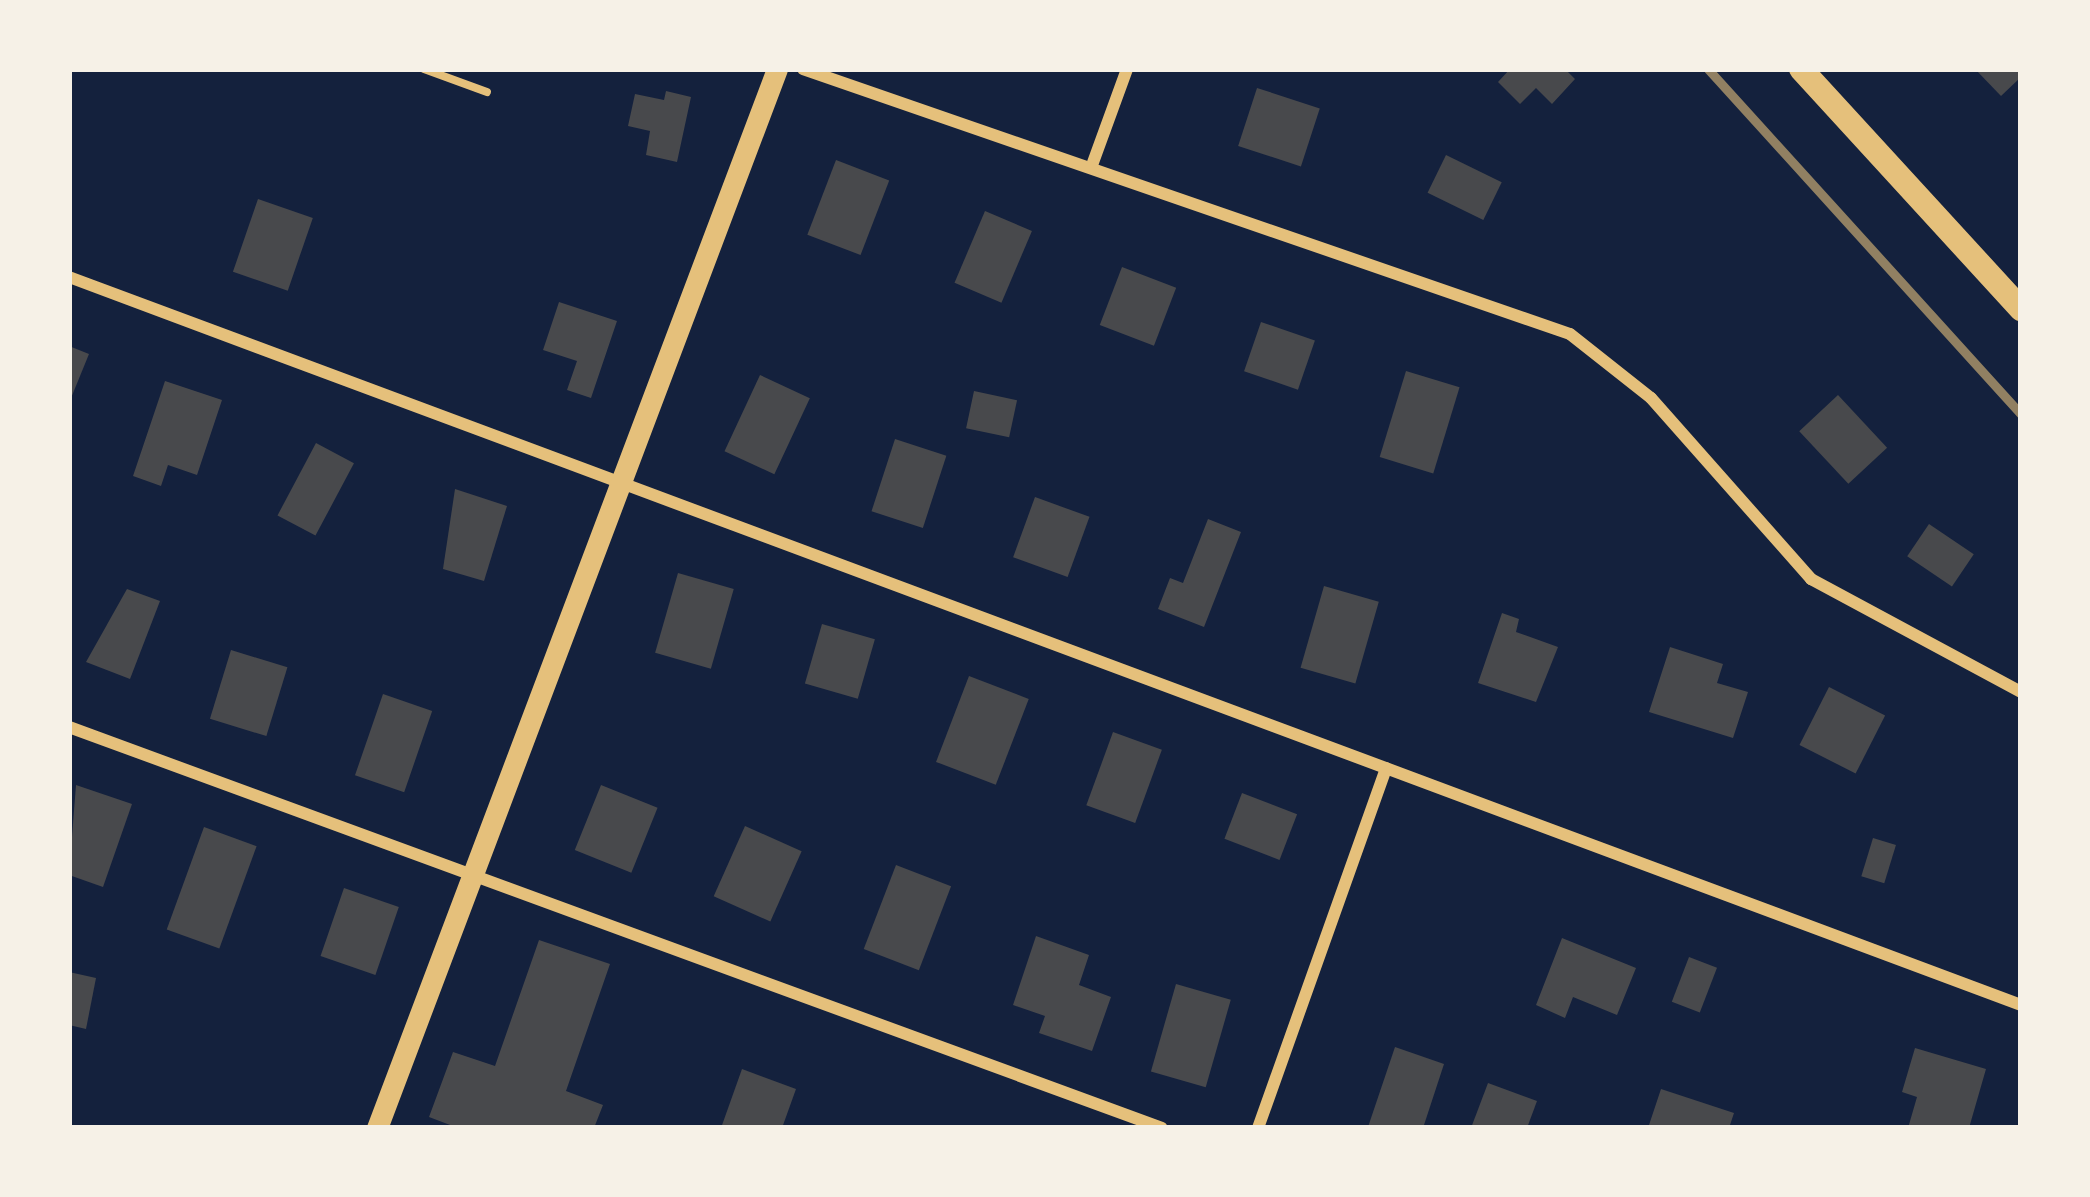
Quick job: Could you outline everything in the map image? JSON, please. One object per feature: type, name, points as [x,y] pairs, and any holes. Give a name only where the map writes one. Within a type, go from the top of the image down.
[{"type":"main road","points":[[1801,69],[2021,309]]},
{"type":"street","points":[[377,1128],[777,69]]},
{"type":"street","points":[[803,69],[1570,334],[1652,398],[1825,591],[2021,692]]},
{"type":"street","points":[[1091,168],[1127,69]]},
{"type":"street","points":[[69,277],[2021,1005]]},
{"type":"street","points":[[69,727],[1162,1128]]},
{"type":"street","points":[[1258,1128],[1387,768]]},
{"type":"lane","points":[[424,69],[488,92]]},
{"type":"building","points":[[1510,69],[1565,69],[1575,79],[1552,104],[1536,88],[1520,104],[1498,82]]},
{"type":"building","points":[[1975,69],[2021,69],[2021,77],[2001,96]]},
{"type":"building","points":[[1257,88],[1320,108],[1301,166],[1238,146]]},
{"type":"building","points":[[666,91],[691,97],[677,162],[646,155],[650,131],[628,126],[635,94],[664,100]]},
{"type":"building","points":[[1446,155],[1502,182],[1483,220],[1428,193]]},
{"type":"building","points":[[836,160],[889,180],[861,255],[807,235]]},
{"type":"building","points":[[258,199],[313,218],[288,291],[233,272]]},
{"type":"building","points":[[985,211],[1032,231],[1001,303],[955,283]]},
{"type":"building","points":[[1122,267],[1176,288],[1154,346],[1100,325]]},
{"type":"building","points":[[559,302],[617,321],[591,398],[567,390],[577,361],[543,350]]},
{"type":"building","points":[[1261,322],[1315,341],[1298,390],[1244,371]]},
{"type":"building","points":[[69,346],[89,354],[69,403]]},
{"type":"building","points":[[1406,371],[1460,387],[1433,473],[1380,457]]},
{"type":"building","points":[[760,375],[810,398],[774,474],[725,451]]},
{"type":"building","points":[[165,381],[222,400],[197,475],[168,465],[161,486],[133,476]]},
{"type":"building","points":[[974,391],[1017,400],[1009,437],[966,428]]},
{"type":"building","points":[[1838,395],[1887,448],[1848,484],[1799,431]]},
{"type":"building","points":[[895,439],[946,456],[923,528],[872,511]]},
{"type":"building","points":[[316,443],[354,463],[315,536],[278,515]]},
{"type":"building","points":[[455,489],[507,506],[484,581],[443,569]]},
{"type":"building","points":[[1035,497],[1090,517],[1068,577],[1013,557]]},
{"type":"building","points":[[1208,519],[1241,532],[1204,627],[1158,609],[1170,578],[1183,583]]},
{"type":"building","points":[[1929,524],[1974,554],[1952,587],[1907,556]]},
{"type":"building","points":[[678,573],[734,589],[711,669],[655,653]]},
{"type":"building","points":[[1324,586],[1379,602],[1355,683],[1301,668]]},
{"type":"building","points":[[127,589],[160,601],[130,679],[86,662]]},
{"type":"building","points":[[1502,613],[1519,619],[1516,632],[1558,647],[1536,702],[1478,683]]},
{"type":"building","points":[[822,624],[875,639],[858,699],[805,684]]},
{"type":"building","points":[[1670,647],[1723,664],[1717,683],[1748,692],[1733,738],[1649,712]]},
{"type":"building","points":[[231,650],[287,667],[266,736],[210,719]]},
{"type":"building","points":[[969,676],[1029,699],[996,785],[936,762]]},
{"type":"building","points":[[1829,687],[1885,716],[1856,774],[1799,745]]},
{"type":"building","points":[[383,694],[432,711],[404,792],[355,775]]},
{"type":"building","points":[[1113,732],[1162,750],[1135,823],[1086,805]]},
{"type":"building","points":[[76,785],[132,804],[103,887],[69,875]]},
{"type":"building","points":[[601,785],[658,808],[631,873],[575,850]]},
{"type":"building","points":[[1242,793],[1297,814],[1280,860],[1224,839]]},
{"type":"building","points":[[745,826],[802,851],[770,922],[714,896]]},
{"type":"building","points":[[204,827],[257,846],[219,949],[167,929]]},
{"type":"building","points":[[1873,838],[1896,845],[1884,883],[1861,876]]},
{"type":"building","points":[[896,865],[951,886],[919,970],[864,949]]},
{"type":"building","points":[[344,888],[399,907],[375,975],[321,956]]},
{"type":"building","points":[[1036,936],[1089,955],[1079,985],[1111,997],[1092,1051],[1039,1033],[1045,1016],[1013,1005]]},
{"type":"building","points":[[1562,938],[1636,968],[1617,1015],[1573,997],[1565,1018],[1536,1005]]},
{"type":"building","points":[[539,940],[610,964],[566,1091],[603,1105],[594,1128],[458,1128],[429,1117],[453,1052],[495,1066]]},
{"type":"building","points":[[1689,957],[1717,968],[1700,1013],[1672,1002]]},
{"type":"building","points":[[69,972],[96,978],[86,1029],[69,1025]]},
{"type":"building","points":[[1176,984],[1231,1000],[1206,1087],[1151,1071]]},
{"type":"building","points":[[1395,1047],[1444,1064],[1423,1128],[1368,1127]]},
{"type":"building","points":[[1915,1048],[1986,1069],[1969,1128],[1908,1128],[1917,1097],[1902,1092]]},
{"type":"building","points":[[742,1069],[796,1089],[782,1128],[721,1128]]},
{"type":"building","points":[[1488,1083],[1537,1101],[1527,1128],[1471,1128]]},
{"type":"building","points":[[1661,1089],[1734,1113],[1729,1128],[1648,1128]]},
{"type":"railway","points":[[1708,69],[2021,414]]}]
